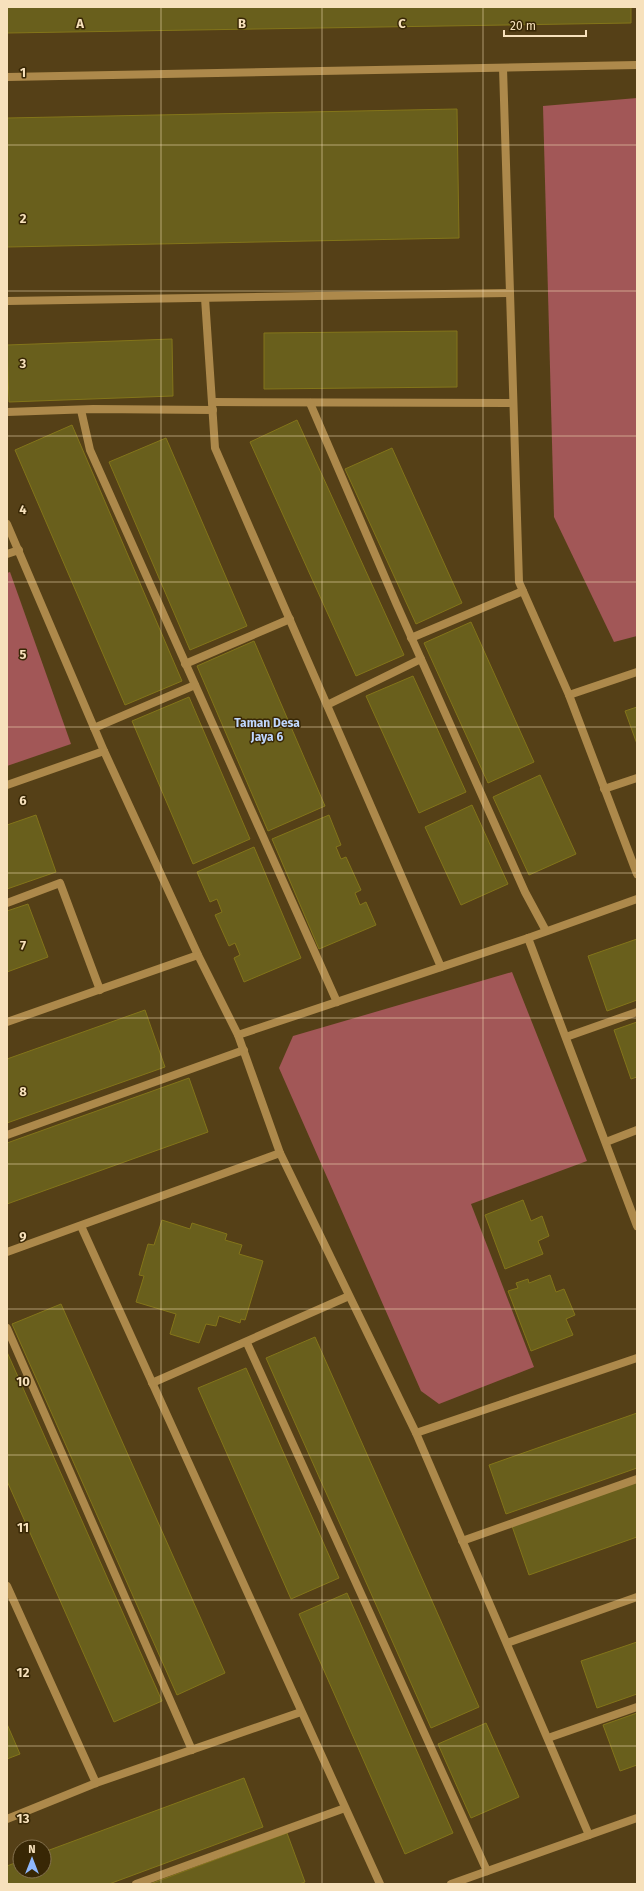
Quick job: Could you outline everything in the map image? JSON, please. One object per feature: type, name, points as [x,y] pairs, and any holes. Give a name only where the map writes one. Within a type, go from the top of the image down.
[{"type":"street","points":[[7,77],[637,65]]},
{"type":"street","points":[[502,68],[508,293],[519,582],[568,696],[637,874]]},
{"type":"street","points":[[7,301],[508,293]]},
{"type":"street","points":[[205,298],[215,448],[441,967]]},
{"type":"street","points":[[7,412],[310,403],[512,403]]},
{"type":"street","points":[[310,403],[421,659],[525,892],[546,931]]},
{"type":"street","points":[[81,410],[90,450],[337,1002]]},
{"type":"street","points":[[7,524],[104,751],[198,956],[238,1035],[280,1153],[416,1433],[590,1835]]},
{"type":"street","points":[[7,554],[19,550]]},
{"type":"street","points":[[412,638],[523,591]]},
{"type":"street","points":[[185,664],[290,619]]},
{"type":"street","points":[[327,704],[421,659]]},
{"type":"street","points":[[568,696],[637,672]]},
{"type":"street","points":[[94,728],[195,685]]},
{"type":"street","points":[[7,785],[104,751]]},
{"type":"street","points":[[604,789],[637,778]]},
{"type":"street","points":[[7,903],[60,883],[100,990]]},
{"type":"street","points":[[238,1035],[528,938],[637,899]]},
{"type":"street","points":[[528,938],[637,1226]]},
{"type":"street","points":[[7,1022],[198,956]]},
{"type":"street","points":[[566,1037],[637,1012]]},
{"type":"street","points":[[7,1135],[244,1050]]},
{"type":"street","points":[[606,1142],[637,1130]]},
{"type":"street","points":[[7,1252],[280,1153]]},
{"type":"street","points":[[81,1226],[380,1884]]},
{"type":"street","points":[[152,1383],[247,1343],[349,1296]]},
{"type":"street","points":[[7,1328],[192,1750]]},
{"type":"street","points":[[247,1343],[487,1871]]},
{"type":"street","points":[[416,1433],[637,1358]]},
{"type":"street","points":[[462,1541],[637,1479]]},
{"type":"street","points":[[7,1586],[96,1783]]},
{"type":"street","points":[[507,1642],[637,1596]]},
{"type":"street","points":[[548,1738],[637,1707]]},
{"type":"street","points":[[7,1819],[96,1783],[301,1712]]},
{"type":"street","points":[[136,1884],[345,1808]]},
{"type":"street","points":[[452,1884],[637,1818]]},
{"type":"shaded area","points":[[637,98],[637,636],[614,642],[554,517],[543,106]]},
{"type":"shaded area","points":[[10,572],[71,744],[7,766],[7,573]]},
{"type":"shaded area","points":[[512,972],[587,1161],[471,1204],[534,1367],[439,1404],[421,1391],[279,1068],[293,1036]]},
{"type":"building","points":[[7,7],[631,7],[631,23],[7,33]]},
{"type":"building","points":[[457,109],[459,238],[7,247],[7,118]]},
{"type":"building","points":[[457,331],[457,387],[264,389],[264,333]]},
{"type":"building","points":[[172,339],[173,396],[9,402],[7,345]]},
{"type":"building","points":[[297,420],[404,655],[356,676],[250,442]]},
{"type":"building","points":[[72,425],[182,681],[125,705],[15,450]]},
{"type":"building","points":[[166,438],[247,626],[190,650],[109,462]]},
{"type":"building","points":[[392,448],[462,603],[416,624],[345,469]]},
{"type":"building","points":[[471,622],[534,762],[488,783],[424,643]]},
{"type":"building","points":[[254,641],[325,806],[268,831],[197,666]]},
{"type":"building","points":[[413,676],[466,792],[419,813],[366,696]]},
{"type":"building","points":[[189,697],[250,839],[193,864],[132,721]]},
{"type":"building","points":[[637,707],[637,744],[625,711]]},
{"type":"building","points":[[540,775],[576,854],[529,875],[493,797]]},
{"type":"building","points":[[472,805],[508,884],[461,905],[425,827]]},
{"type":"building","points":[[36,815],[56,872],[7,889],[7,825]]},
{"type":"building","points":[[329,815],[341,845],[336,847],[341,859],[346,857],[361,890],[355,893],[360,905],[366,902],[376,925],[319,949],[272,839]]},
{"type":"building","points":[[254,847],[301,958],[244,982],[234,958],[240,955],[235,943],[229,946],[215,915],[222,912],[217,899],[210,902],[197,872]]},
{"type":"building","points":[[28,904],[48,957],[7,972],[7,911]]},
{"type":"building","points":[[637,939],[637,1000],[607,1011],[588,956]]},
{"type":"building","points":[[145,1010],[165,1067],[7,1123],[7,1059]]},
{"type":"building","points":[[637,1022],[637,1077],[631,1079],[614,1030]]},
{"type":"building","points":[[189,1078],[208,1132],[7,1204],[7,1143]]},
{"type":"building","points":[[523,1200],[531,1221],[542,1216],[549,1236],[538,1241],[543,1254],[505,1269],[485,1215]]},
{"type":"building","points":[[162,1220],[190,1229],[192,1223],[227,1234],[225,1240],[242,1245],[239,1254],[263,1261],[245,1320],[241,1319],[240,1323],[219,1316],[216,1326],[206,1324],[199,1343],[170,1334],[176,1314],[136,1302],[144,1276],[139,1275],[148,1244],[154,1245]]},
{"type":"building","points":[[550,1275],[556,1292],[564,1289],[575,1315],[566,1319],[573,1335],[531,1351],[508,1291],[518,1288],[516,1283],[528,1279],[529,1283]]},
{"type":"building","points":[[61,1304],[225,1673],[177,1695],[12,1324]]},
{"type":"building","points":[[315,1337],[479,1707],[431,1728],[266,1358]]},
{"type":"building","points":[[7,1352],[162,1701],[114,1722],[7,1481]]},
{"type":"building","points":[[246,1368],[339,1578],[291,1599],[198,1388]]},
{"type":"building","points":[[637,1413],[637,1468],[506,1514],[489,1465]]},
{"type":"building","points":[[637,1482],[637,1537],[529,1575],[512,1526]]},
{"type":"building","points":[[347,1593],[453,1833],[405,1854],[299,1614]]},
{"type":"building","points":[[637,1642],[637,1694],[597,1708],[581,1661]]},
{"type":"building","points":[[637,1713],[637,1765],[620,1771],[603,1725]]},
{"type":"building","points":[[486,1723],[519,1797],[471,1818],[438,1744]]},
{"type":"building","points":[[7,1724],[20,1754],[7,1759]]},
{"type":"building","points":[[244,1778],[263,1827],[109,1884],[7,1884],[7,1866],[12,1864],[12,1879],[52,1879],[52,1849]]},
{"type":"building","points":[[287,1833],[305,1882],[299,1884],[150,1884]]},
{"type":"district","name":"Taman Desa Jaya 6","points":[[267,730]]}]
